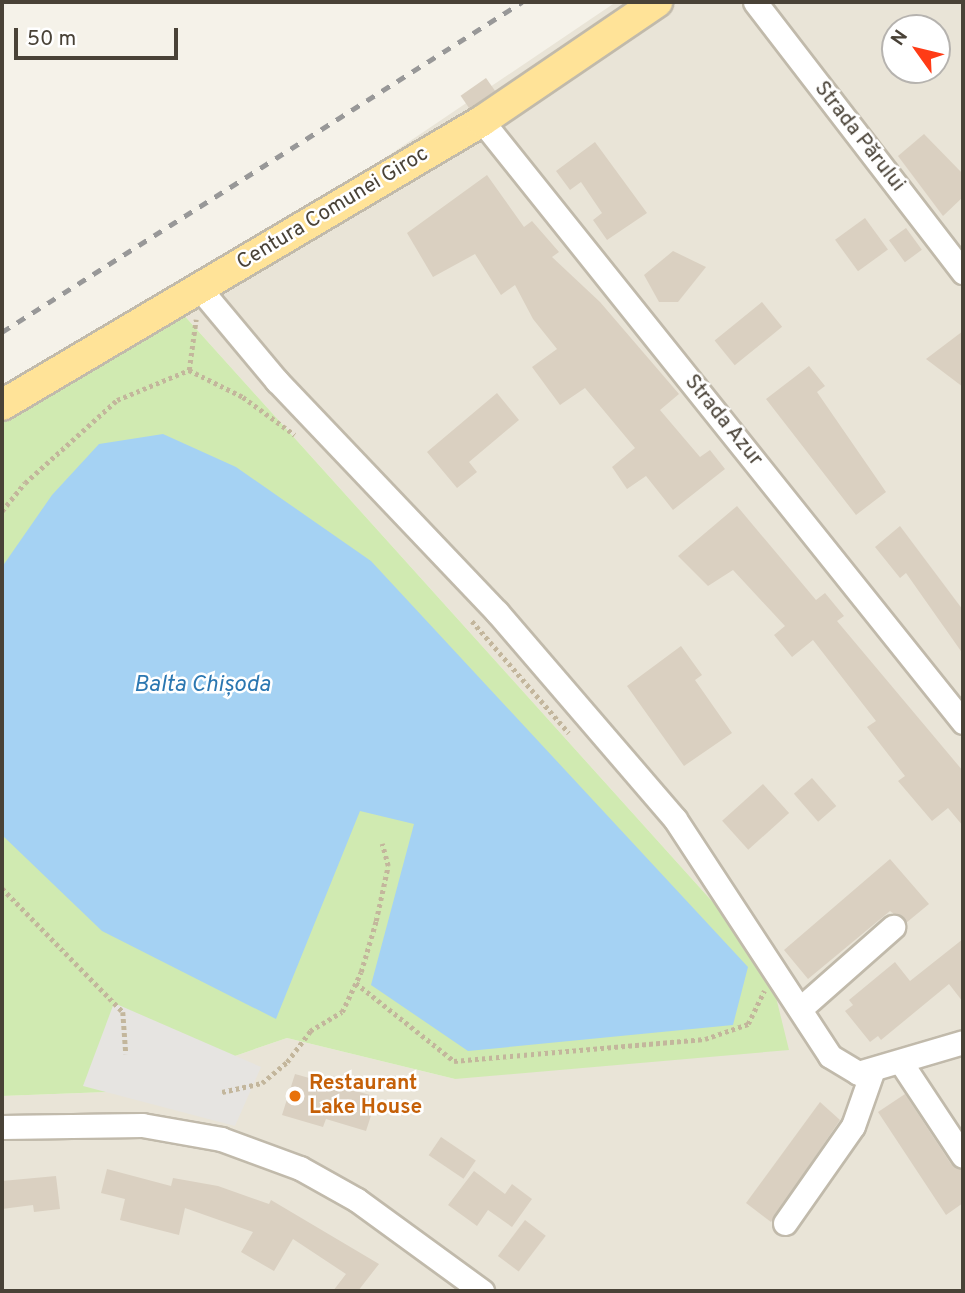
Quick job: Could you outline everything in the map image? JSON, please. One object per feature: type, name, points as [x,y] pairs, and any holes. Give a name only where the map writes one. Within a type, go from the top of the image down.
[{"type":"main road","name":"Centura Comunei Giroc","points":[[2,405],[482,121],[657,2]]},
{"type":"street","name":"Strada Părului","points":[[755,2],[963,272]]},
{"type":"street","name":"Strada Azur","points":[[482,121],[963,722]]},
{"type":"street","points":[[200,289],[276,381],[497,612],[675,819],[830,1056],[845,1069],[872,1072],[963,1042]]},
{"type":"street","points":[[801,1008],[893,927]]},
{"type":"street","points":[[902,1064],[963,1156]]},
{"type":"street","points":[[785,1223],[853,1126],[872,1072]]},
{"type":"street","points":[[2,1127],[142,1125],[221,1139],[300,1168],[357,1200],[482,1291]]},
{"type":"path","points":[[189,370],[200,289]]},
{"type":"path","points":[[2,511],[25,483],[117,400],[189,370],[243,397],[307,443]]},
{"type":"path","points":[[469,617],[578,743]]},
{"type":"path","points":[[222,1092],[262,1083],[287,1062],[310,1031],[342,1012],[356,983],[388,866],[383,844]]},
{"type":"path","points":[[2,888],[123,1013],[126,1054]]},
{"type":"path","points":[[356,983],[454,1061],[705,1039],[748,1024],[766,987]]},
{"type":"shaded area","points":[[616,2],[963,2],[963,1291],[2,1291],[2,1096],[133,1091],[287,1038],[455,1079],[738,930],[172,302]]},
{"type":"shaded area","points":[[114,1003],[261,1067],[235,1126],[83,1086]]},
{"type":"green space","name":"Balta Chișoda","points":[[172,302],[738,930],[773,985],[789,1050],[455,1079],[287,1038],[133,1091],[2,1096],[2,414]]},
{"type":"water","name":"Balta Chișoda","points":[[163,434],[236,467],[371,561],[748,967],[733,1025],[468,1051],[371,985],[414,824],[360,811],[276,1019],[102,931],[2,835],[2,567],[52,495],[99,444]]},
{"type":"building","points":[[486,78],[495,91],[470,109],[461,96]]},
{"type":"building","points":[[924,134],[963,174],[963,197],[943,216],[898,156]]},
{"type":"building","points":[[595,142],[647,213],[607,240],[593,220],[602,213],[581,182],[570,190],[556,171]]},
{"type":"building","points":[[487,175],[524,227],[532,221],[559,252],[552,257],[600,302],[679,394],[660,410],[700,457],[710,450],[725,469],[673,510],[646,476],[627,489],[612,467],[635,448],[585,388],[560,405],[532,367],[557,349],[533,319],[515,285],[501,295],[475,254],[433,277],[407,233]]},
{"type":"building","points":[[865,218],[888,250],[858,271],[835,240]]},
{"type":"building","points":[[906,228],[922,250],[905,262],[889,240]]},
{"type":"building","points":[[673,251],[706,267],[678,302],[659,302],[644,275]]},
{"type":"building","points":[[762,302],[782,327],[735,365],[715,340]]},
{"type":"building","points":[[963,331],[963,387],[926,359]]},
{"type":"building","points":[[809,366],[825,386],[817,392],[886,492],[856,515],[766,399]]},
{"type":"building","points":[[497,393],[519,420],[469,462],[477,472],[457,488],[427,452]]},
{"type":"building","points":[[737,506],[816,600],[825,593],[844,616],[837,621],[963,771],[963,826],[948,808],[932,821],[898,781],[905,776],[867,727],[876,721],[813,640],[792,657],[774,635],[785,626],[733,570],[708,586],[678,556]]},
{"type":"building","points":[[900,526],[963,610],[963,654],[906,573],[900,578],[875,547]]},
{"type":"building","points":[[681,646],[702,675],[695,680],[732,733],[684,766],[627,686]]},
{"type":"building","points":[[812,778],[836,806],[818,822],[794,794]]},
{"type":"building","points":[[763,784],[789,813],[748,850],[722,821]]},
{"type":"building","points":[[890,859],[929,904],[906,923],[890,911],[808,979],[784,950]]},
{"type":"building","points":[[963,939],[963,1002],[949,984],[881,1040],[878,1036],[870,1042],[845,1011],[853,1005],[849,1000],[895,962],[910,981]]},
{"type":"building","points":[[295,1074],[377,1097],[366,1131],[326,1119],[323,1127],[282,1115]]},
{"type":"building","points":[[905,1094],[951,1164],[963,1170],[963,1203],[946,1215],[878,1112]]},
{"type":"building","points":[[820,1102],[840,1120],[771,1222],[746,1203]]},
{"type":"building","points":[[441,1137],[476,1160],[464,1179],[429,1155]]},
{"type":"building","points":[[107,1169],[171,1186],[173,1178],[218,1186],[269,1204],[271,1200],[379,1264],[358,1291],[333,1291],[346,1274],[293,1239],[274,1271],[241,1252],[253,1232],[185,1208],[179,1235],[120,1220],[125,1199],[101,1193]]},
{"type":"building","points":[[474,1171],[505,1194],[512,1184],[532,1199],[512,1227],[488,1210],[477,1226],[448,1205]]},
{"type":"building","points":[[56,1176],[60,1209],[34,1212],[33,1205],[2,1209],[2,1181]]},
{"type":"building","points":[[525,1220],[546,1236],[519,1272],[498,1256]]},
{"type":"railway","points":[[2,332],[522,2]]},
{"type":"place","name":"Restaurant Lake House","points":[[295,1096]]}]
